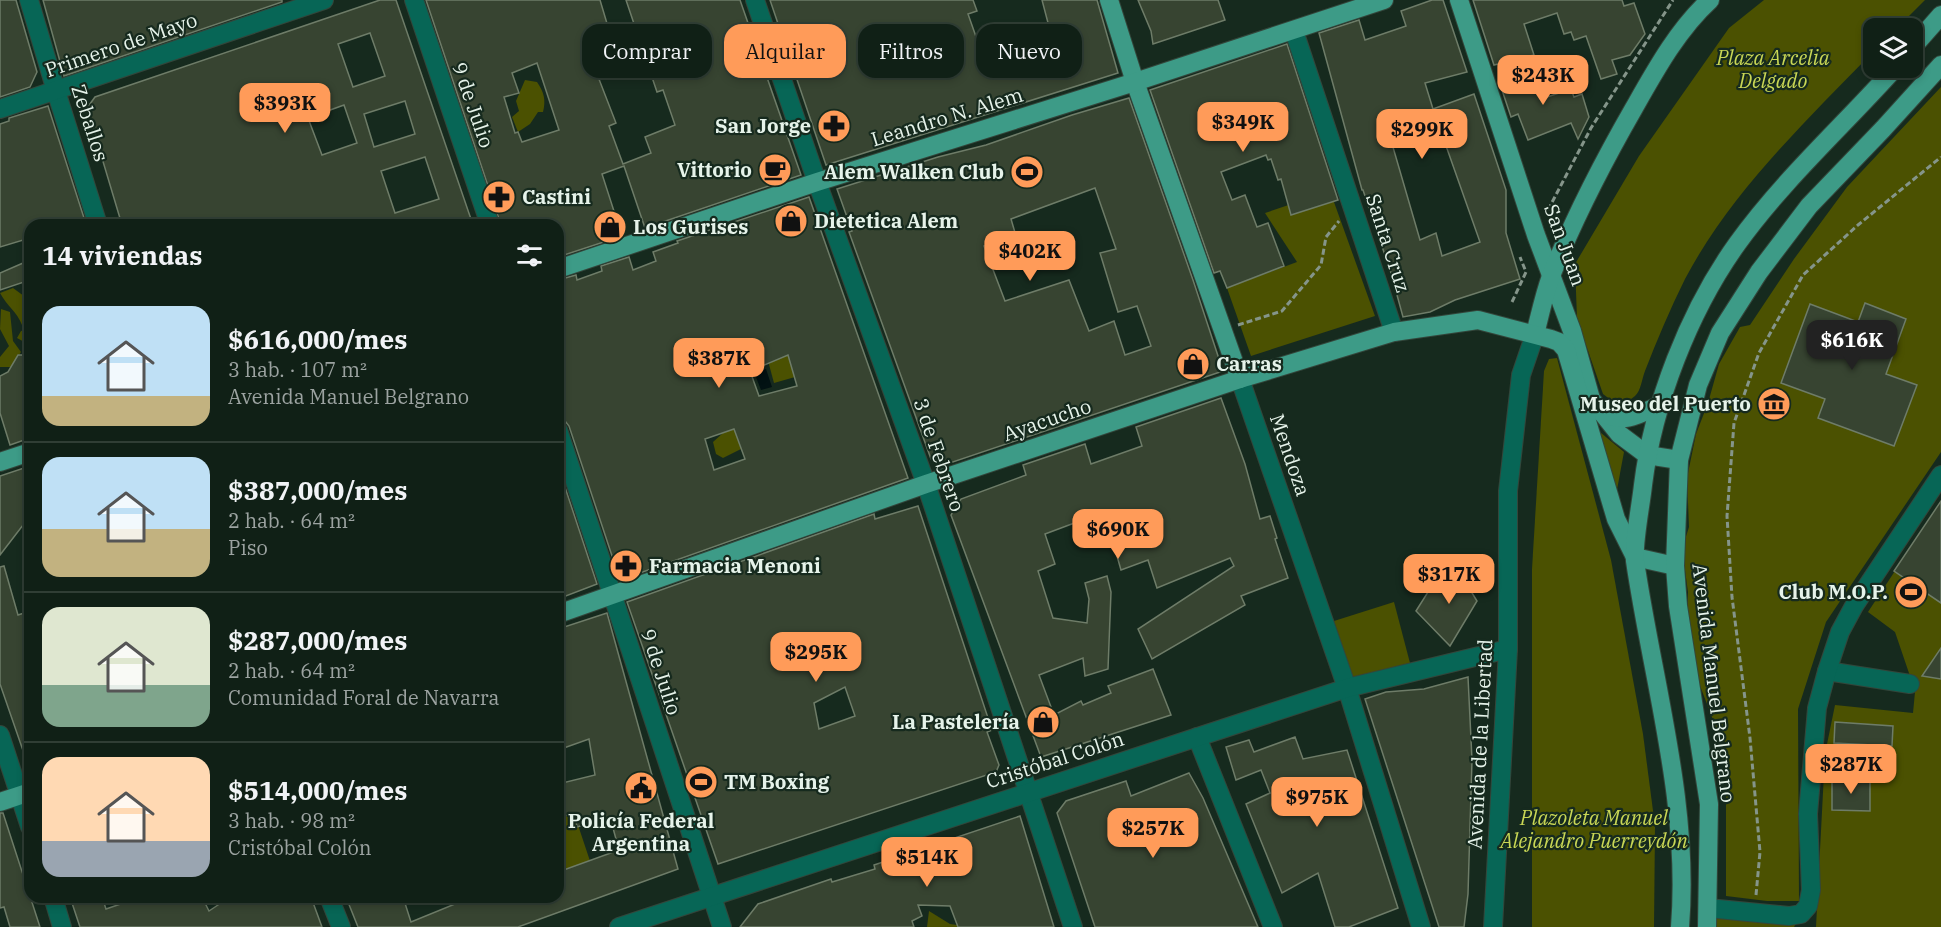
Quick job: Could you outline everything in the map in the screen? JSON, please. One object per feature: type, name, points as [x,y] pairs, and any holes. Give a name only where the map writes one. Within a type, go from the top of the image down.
[{"type":"main road","name":"Mendoza","points":[[1109,0],[1135,82],[1239,379]]},
{"type":"main road","name":"Leandro N. Alem","points":[[564,267],[817,182],[1294,31],[1384,0]]},
{"type":"main road","name":"San Juan","points":[[1459,0],[1551,277],[1565,310],[1591,399],[1619,434],[1647,455],[1679,460]]},
{"type":"main road","name":"Avenida de la Libertad","points":[[1535,334],[1551,277],[1599,170],[1648,84],[1677,39],[1710,0]]},
{"type":"main road","points":[[1923,35],[1941,15]]},
{"type":"main road","name":"Avenida Manuel Belgrano","points":[[1707,927],[1709,804],[1677,606],[1675,566],[1679,460],[1701,380],[1720,333],[1759,272],[1809,206],[1941,65]]},
{"type":"main road","points":[[1680,927],[1682,897],[1680,829],[1666,726],[1635,557],[1647,455],[1660,405],[1682,344],[1714,281],[1737,244],[1787,183],[1886,78]]},
{"type":"main road","name":"Ayacucho","points":[[564,612],[926,484],[1239,379],[1394,332],[1478,320],[1559,342],[1566,350],[1616,519],[1635,557]]},
{"type":"main road","points":[[1673,369],[1701,380]]},
{"type":"main road","points":[[1602,413],[1623,420],[1660,405]]},
{"type":"main road","points":[[0,462],[24,454]]},
{"type":"main road","points":[[1635,557],[1675,566]]},
{"type":"main road","points":[[0,802],[24,794]]},
{"type":"street","name":"Zeballos","points":[[29,0],[96,219]]},
{"type":"street","name":"Primero de Mayo","points":[[0,109],[324,0]]},
{"type":"street","name":"9 de Julio","points":[[414,0],[488,219]]},
{"type":"street","name":"3 de Febrero","points":[[754,0],[926,484],[1073,927]]},
{"type":"street","name":"Santa Cruz","points":[[1294,31],[1394,332]]},
{"type":"street","name":"Avenida de la Libertad","points":[[1493,927],[1508,649],[1508,491],[1521,375],[1535,334]]},
{"type":"street","name":"Mendoza","points":[[1239,379],[1347,688],[1421,927]]},
{"type":"street","name":"9 de Julio","points":[[564,448],[722,927]]},
{"type":"street","points":[[1708,908],[1790,916],[1801,914],[1808,906],[1811,890],[1808,814],[1817,708],[1827,671],[1840,632],[1854,606],[1941,475]]},
{"type":"street","name":"Cristóbal Colón","points":[[619,927],[1347,688],[1508,649]]},
{"type":"street","points":[[1827,671],[1910,684]]},
{"type":"street","points":[[0,735],[24,792]]},
{"type":"street","points":[[1197,737],[1273,927]]},
{"type":"street","points":[[54,903],[62,927]]},
{"type":"street","points":[[330,903],[340,927]]},
{"type":"path","points":[[1548,210],[1591,128],[1673,0]]},
{"type":"path","points":[[1754,913],[1760,852],[1750,738],[1732,597],[1727,516],[1734,423],[1759,353],[1803,275],[1858,225],[1941,157]]},
{"type":"path","points":[[1222,330],[1282,311],[1321,264],[1326,237],[1352,205]]},
{"type":"path","points":[[1512,302],[1526,272],[1520,257]]},
{"type":"green space","name":"Plaza Arcelia Delgado","points":[[1764,0],[1925,0],[1907,18],[1863,18],[1863,62],[1771,159],[1724,217],[1703,247],[1685,279],[1659,336],[1637,394],[1623,402],[1611,400],[1603,394],[1577,319],[1575,264],[1639,156],[1729,28]]},
{"type":"green space","points":[[525,80],[537,82],[544,96],[544,108],[543,112],[538,112],[530,124],[518,132],[512,117],[519,111],[516,101]]},
{"type":"green space","points":[[1941,87],[1941,452],[1826,622],[1798,709],[1799,901],[1767,901],[1726,896],[1726,798],[1721,741],[1699,683],[1687,632],[1688,592],[1682,549],[1689,527],[1687,478],[1696,434],[1719,364],[1740,327],[1750,325],[1794,259],[1847,187]]},
{"type":"green space","points":[[1330,191],[1375,316],[1251,356],[1227,288],[1297,262],[1265,213]]},
{"type":"green space","points":[[13,288],[24,296],[24,326],[22,325],[0,293]]},
{"type":"green space","points":[[773,298],[795,377],[774,383],[752,302]]},
{"type":"green space","points":[[1,309],[10,312],[13,341],[21,352],[11,367],[0,367],[0,357],[9,346],[0,329]]},
{"type":"green space","points":[[24,330],[24,342],[17,338]]},
{"type":"green space","name":"Plazoleta Manuel Alejandro Puerreydón","points":[[1557,358],[1611,560],[1643,734],[1655,826],[1654,927],[1532,927],[1532,569],[1544,371],[1549,359]]},
{"type":"green space","points":[[734,428],[741,449],[723,458],[716,454],[713,442],[723,433]]},
{"type":"green space","points":[[1595,428],[1624,452],[1616,495]]},
{"type":"green space","points":[[1941,501],[1941,927],[1816,927],[1825,754],[1835,705],[1913,713],[1915,692],[1908,690],[1911,679],[1895,632],[1868,612]]},
{"type":"green space","points":[[1394,602],[1410,663],[1352,678],[1334,621]]},
{"type":"green space","points":[[574,813],[590,861],[564,870],[564,816]]},
{"type":"green space","points":[[1708,908],[1801,914],[1794,927],[1707,927]]},
{"type":"green space","points":[[929,911],[950,924],[957,925],[958,927],[927,927]]},
{"type":"shaded area","points":[[766,369],[772,387],[761,390],[754,372]]},
{"type":"building","points":[[0,0],[16,0],[37,72],[30,87],[0,97]]},
{"type":"building","points":[[43,0],[282,0],[282,2],[64,76]]},
{"type":"building","points":[[380,0],[396,0],[471,219],[120,219],[87,108],[95,97]],"holes":[[[370,33],[385,76],[353,87],[338,44]],[[405,101],[415,134],[374,147],[364,114]],[[344,105],[357,143],[322,155],[308,118]],[[425,157],[439,199],[395,213],[381,171]]]},
{"type":"building","points":[[426,0],[600,0],[607,24],[582,24],[582,78],[599,78],[616,123],[609,126],[623,164],[651,153],[645,137],[675,125],[663,90],[657,92],[652,78],[712,78],[712,24],[634,24],[626,0],[740,0],[748,24],[724,24],[724,78],[767,78],[801,175],[645,228],[624,166],[602,174],[622,236],[564,255],[564,219],[499,219]],"holes":[[[537,63],[559,130],[522,142],[518,132],[515,133],[504,97],[519,93],[512,73]]]},
{"type":"building","points":[[770,0],[973,0],[977,11],[968,14],[976,37],[976,78],[1082,78],[1082,24],[1048,24],[1042,0],[1097,0],[1118,73],[826,165],[796,78],[846,78],[846,24],[778,24]]},
{"type":"building","points":[[1138,0],[1218,0],[1225,20],[1153,44],[1151,31]]},
{"type":"building","points":[[1432,0],[1443,0],[1467,72],[1425,83],[1433,109],[1474,94],[1506,190],[1506,233],[1520,279],[1455,300],[1430,312],[1403,317],[1391,273],[1362,190],[1319,33],[1359,20],[1365,40],[1406,26],[1401,11]],"holes":[[[1433,109],[1480,242],[1442,256],[1436,233],[1420,240],[1388,130]]]},
{"type":"building","points":[[1473,0],[1622,0],[1624,6],[1634,3],[1645,34],[1630,55],[1612,60],[1617,74],[1601,79],[1586,36],[1574,40],[1571,32],[1564,34],[1557,13],[1524,24],[1534,55],[1494,65]]},
{"type":"building","points":[[1287,44],[1338,200],[1291,215],[1281,179],[1278,180],[1271,159],[1268,160],[1266,155],[1221,172],[1232,200],[1245,195],[1257,227],[1268,223],[1284,266],[1227,288],[1220,271],[1214,273],[1150,90]]},
{"type":"building","points":[[1539,70],[1547,97],[1571,89],[1574,97],[1582,94],[1589,117],[1578,139],[1571,123],[1528,140],[1518,114],[1511,117],[1500,84]]},
{"type":"building","points":[[1129,98],[1223,371],[941,466],[931,459],[849,232],[852,231],[837,189],[938,157],[986,145]],"holes":[[[1095,188],[1116,249],[1100,253],[1118,312],[1137,306],[1151,346],[1125,355],[1114,321],[1089,331],[1069,280],[1005,301],[984,246],[1016,236],[1011,219]]]},
{"type":"building","points":[[48,106],[84,219],[24,219],[24,240],[0,247],[0,124],[9,121],[9,118]]},
{"type":"building","points":[[809,197],[908,478],[620,580],[569,426],[564,421],[564,278],[576,275],[577,280],[602,271],[601,266],[629,257],[633,270],[656,261],[653,252],[678,243],[677,241]],"holes":[[[788,355],[797,386],[759,396],[750,371]],[[734,429],[745,459],[714,470],[705,439]]]},
{"type":"building","points":[[24,263],[24,282],[0,290],[0,273]]},
{"type":"building","points":[[1865,303],[1906,319],[1886,374],[1917,385],[1894,446],[1818,418],[1825,399],[1781,383],[1810,304],[1858,322]]},
{"type":"building","points":[[18,355],[24,355],[24,440],[10,445],[0,413],[0,376],[8,372]]},
{"type":"building","points":[[1221,398],[1245,464],[1260,519],[1270,516],[1288,578],[1241,596],[1245,605],[1152,659],[1138,629],[1234,566],[1230,558],[1157,588],[1148,560],[1121,570],[1107,521],[1088,529],[1085,519],[1045,534],[1055,564],[1038,571],[1053,618],[1087,623],[1089,599],[1085,583],[1107,576],[1111,592],[1108,669],[1085,676],[1083,658],[1039,675],[1054,715],[1081,701],[1083,705],[1111,693],[1108,686],[1153,669],[1171,715],[1041,757],[951,515],[961,499],[1026,475],[1023,465],[1085,444],[1091,464],[1142,446],[1136,427]]},
{"type":"building","points":[[24,468],[24,524],[0,555],[0,476]]},
{"type":"building","points":[[564,484],[597,584],[564,597]]},
{"type":"building","points":[[1941,501],[1941,603],[1894,571]]},
{"type":"building","points":[[918,506],[992,730],[987,732],[999,765],[996,772],[718,864],[627,602],[874,514],[875,519]],"holes":[[[845,687],[855,716],[819,729],[814,703]]]},
{"type":"building","points":[[4,566],[18,615],[24,613],[24,753],[0,684],[0,567]]},
{"type":"building","points":[[1467,571],[1475,578],[1469,588],[1477,601],[1450,646],[1416,611],[1433,584]]},
{"type":"building","points":[[607,613],[678,869],[518,927],[358,927],[348,903],[405,903],[411,922],[457,903],[564,903],[564,870],[619,850],[610,817],[577,827],[574,813],[564,816],[564,783],[595,775],[589,739],[564,748],[564,627]]},
{"type":"building","points":[[1941,648],[1941,679],[1922,676]]},
{"type":"building","points":[[1468,677],[1472,760],[1468,894],[1464,927],[1439,927],[1365,699],[1386,692],[1424,689]]},
{"type":"building","points":[[1835,722],[1893,726],[1892,746],[1834,743]]},
{"type":"building","points":[[1295,737],[1303,759],[1347,750],[1398,908],[1349,927],[1335,927],[1318,873],[1282,893],[1246,804],[1270,793],[1261,770],[1236,780],[1226,747],[1249,740],[1254,752]]},
{"type":"building","points":[[1189,773],[1203,798],[1258,927],[1095,927],[1057,813],[1066,801],[1126,781],[1131,796]]},
{"type":"building","points":[[1832,779],[1870,780],[1870,811],[1832,810]]},
{"type":"building","points":[[0,813],[3,813],[24,878],[24,903],[32,903],[40,927],[10,927],[4,907],[0,908]]},
{"type":"building","points":[[1020,816],[1054,927],[958,927],[950,906],[918,905],[922,916],[912,921],[914,927],[740,927],[758,904],[831,879],[832,882],[875,869],[874,865]]},
{"type":"building","points":[[72,903],[104,903],[106,909],[124,903],[205,903],[209,911],[221,903],[313,903],[322,927],[80,927]]},
{"type":"place","name":"San Jorge","points":[[834,126]]},
{"type":"place","name":"Vittorio","points":[[775,170]]},
{"type":"place","name":"Alem Walken Club","points":[[1027,172]]},
{"type":"place","name":"Castini","points":[[499,197]]},
{"type":"place","name":"Dietetica Alem","points":[[791,221]]},
{"type":"place","name":"Los Gurises","points":[[610,227]]},
{"type":"place","name":"Carras","points":[[1193,364]]},
{"type":"place","name":"Museo del Puerto","points":[[1774,404]]},
{"type":"place","name":"Farmacia Menoni","points":[[626,566]]},
{"type":"place","name":"Club M.O.P.","points":[[1911,592]]},
{"type":"place","name":"La Pastelería","points":[[1043,722]]},
{"type":"place","name":"TM Boxing","points":[[701,782]]},
{"type":"place","name":"Policía Federal Argentina","points":[[641,788]]}]
